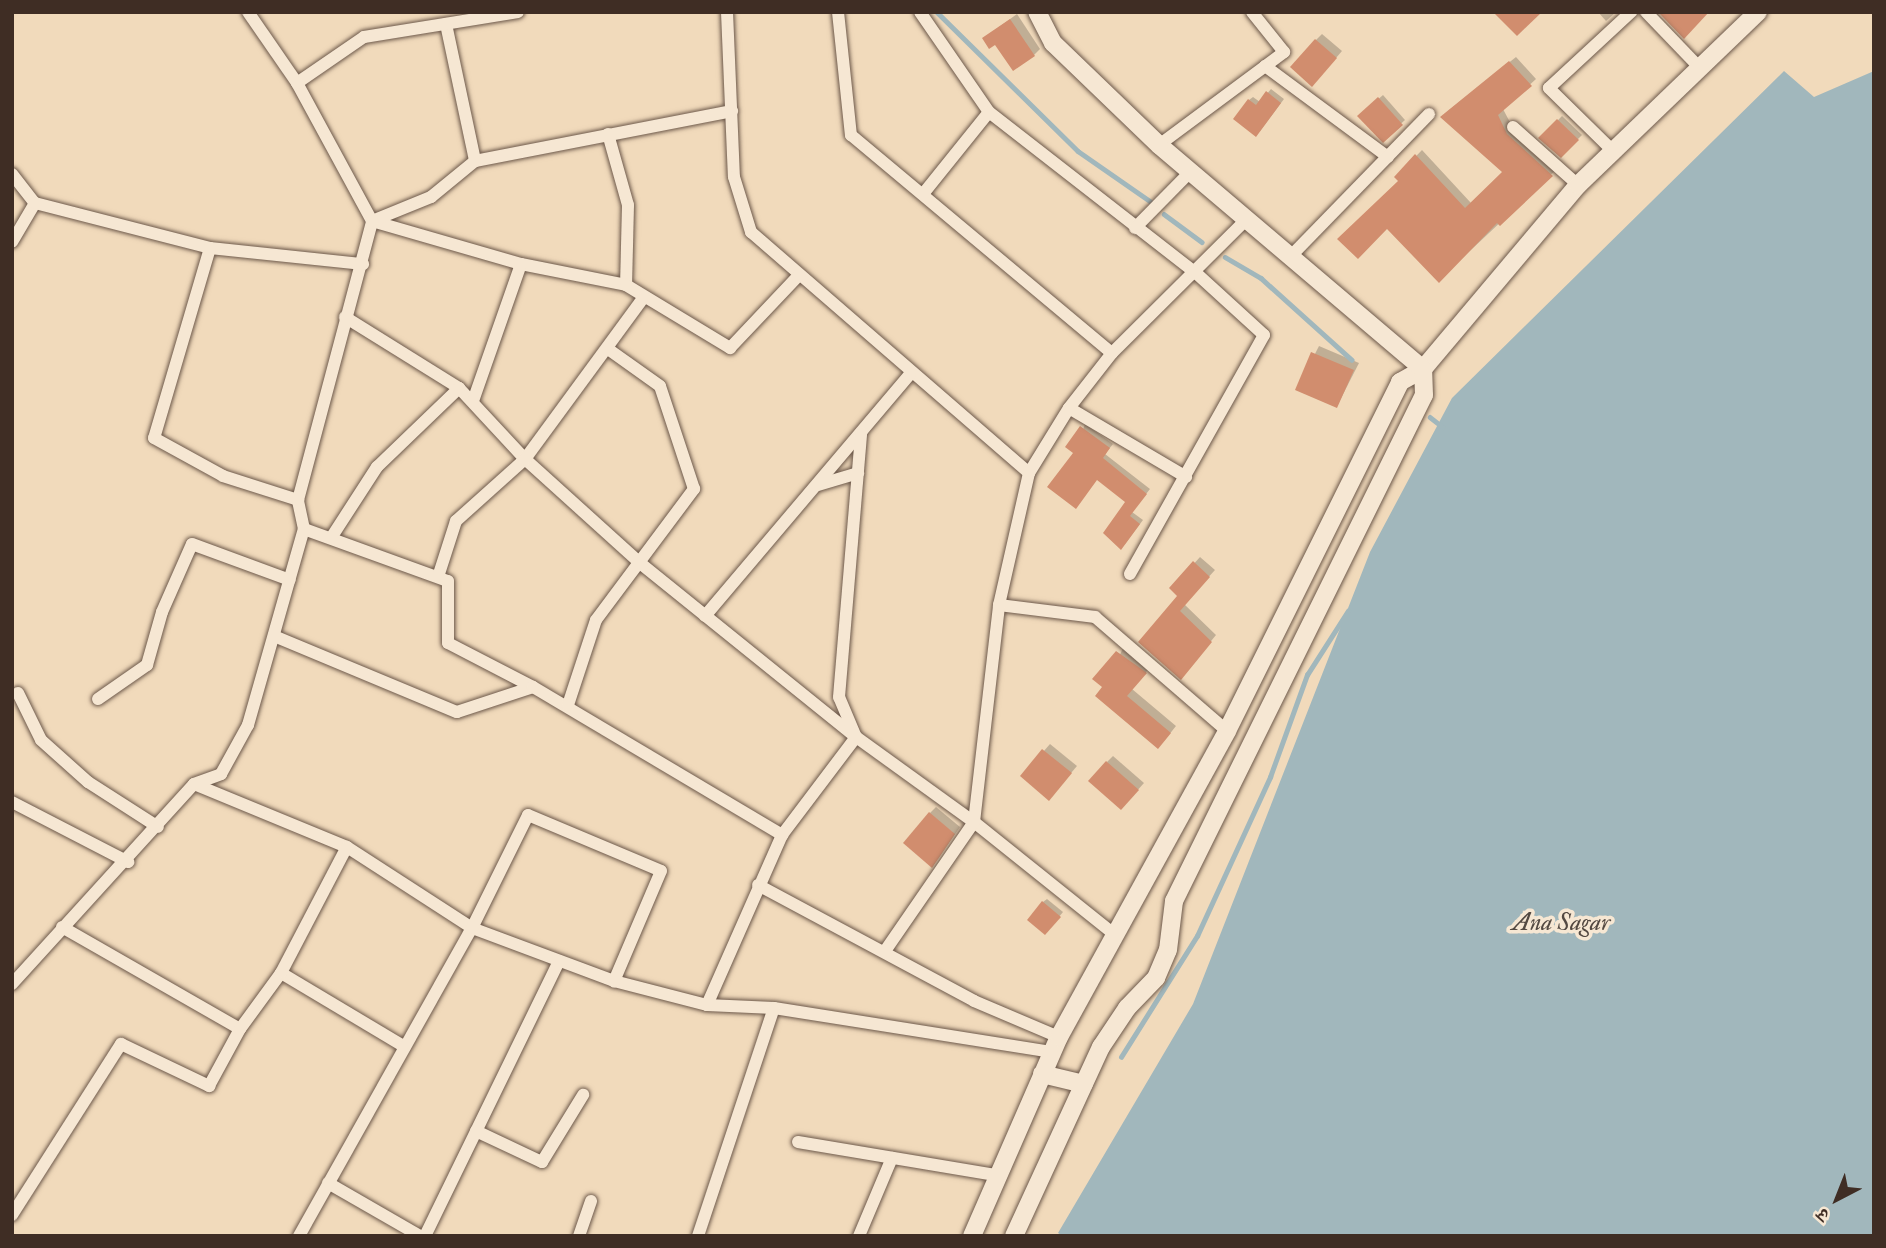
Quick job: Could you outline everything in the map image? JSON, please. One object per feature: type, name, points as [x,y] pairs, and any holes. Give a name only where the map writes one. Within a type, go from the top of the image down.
[{"type":"street","points":[[220,795],[221,774],[248,725],[304,529],[298,500],[345,317],[363,264],[372,221],[297,83],[248,12]]},
{"type":"street","points":[[297,83],[364,37],[518,12]]},
{"type":"street","points":[[727,12],[734,177],[751,232],[910,374],[1029,473]]},
{"type":"street","points":[[838,12],[852,135],[1112,353]]},
{"type":"street","points":[[920,12],[989,112],[1196,273],[1264,335],[1130,574]]},
{"type":"street","points":[[1014,1236],[1084,1084],[1127,1008],[1156,978],[1168,950],[1174,901],[1424,396],[1423,369],[1246,220],[1192,170],[1159,145],[1053,43],[1037,12]]},
{"type":"street","points":[[1252,12],[1284,52],[1282,79]]},
{"type":"street","points":[[1613,150],[1549,88],[1631,12]]},
{"type":"street","points":[[1646,12],[1699,67]]},
{"type":"street","points":[[972,1236],[995,1175],[1056,1045],[1227,731],[1400,382],[1423,369],[1578,185],[1758,12]]},
{"type":"street","points":[[446,24],[475,161]]},
{"type":"street","points":[[1159,145],[1284,52]]},
{"type":"street","points":[[1265,66],[1388,156]]},
{"type":"street","points":[[372,221],[431,197],[475,161],[732,111]]},
{"type":"street","points":[[923,194],[989,112]]},
{"type":"street","points":[[1291,256],[1429,114]]},
{"type":"street","points":[[1513,127],[1578,185]]},
{"type":"street","points":[[608,134],[628,205],[625,285]]},
{"type":"street","points":[[1135,228],[1192,170]]},
{"type":"street","points":[[12,174],[35,203],[210,248],[363,264]]},
{"type":"street","points":[[12,242],[35,203]]},
{"type":"street","points":[[885,951],[974,822],[999,605],[1029,473],[1069,408],[1112,353],[1196,273],[1246,220]]},
{"type":"street","points":[[372,221],[521,264],[625,285],[730,348],[799,275]]},
{"type":"street","points":[[210,248],[154,438],[223,476],[298,500]]},
{"type":"street","points":[[473,401],[521,264]]},
{"type":"street","points":[[438,577],[456,521],[525,459],[644,297]]},
{"type":"street","points":[[345,317],[459,388],[525,459],[640,564],[856,737],[974,822],[1115,935]]},
{"type":"street","points":[[568,705],[596,620],[694,489],[660,386],[608,349]]},
{"type":"street","points":[[705,616],[910,374]]},
{"type":"street","points":[[331,538],[377,467],[459,388]]},
{"type":"street","points":[[1069,408],[1186,477]]},
{"type":"street","points":[[1387,408],[1410,424]]},
{"type":"street","points":[[856,737],[839,697],[861,433]]},
{"type":"street","points":[[816,486],[858,473]]},
{"type":"street","points":[[304,529],[448,581],[448,643],[568,705],[782,835]]},
{"type":"street","points":[[98,699],[147,665],[162,612],[192,544],[290,580]]},
{"type":"street","points":[[999,605],[1095,617],[1227,731]]},
{"type":"street","points":[[274,635],[457,712],[533,687]]},
{"type":"street","points":[[18,693],[41,740],[88,782],[158,827]]},
{"type":"street","points":[[707,1005],[782,835],[856,737]]},
{"type":"street","points":[[12,984],[18,971],[128,862],[194,784],[221,774]]},
{"type":"street","points":[[194,784],[347,847],[472,928],[614,981],[707,1005],[774,1008],[1056,1045]]},
{"type":"street","points":[[12,802],[128,862]]},
{"type":"street","points":[[299,1236],[472,928],[528,815],[661,871],[614,981]]},
{"type":"street","points":[[12,1215],[121,1044],[209,1086],[240,1029],[281,973],[347,847]]},
{"type":"street","points":[[758,885],[1056,1045]]},
{"type":"street","points":[[62,927],[240,1029]]},
{"type":"street","points":[[328,1183],[422,1236],[559,961]]},
{"type":"street","points":[[281,973],[405,1046]]},
{"type":"street","points":[[698,1236],[774,1008]]},
{"type":"street","points":[[1042,1074],[1084,1084]]},
{"type":"street","points":[[476,1131],[542,1162],[583,1095]]},
{"type":"street","points":[[798,1142],[995,1175]]},
{"type":"street","points":[[859,1236],[892,1158]]},
{"type":"street","points":[[579,1236],[591,1201]]},
{"type":"water","name":"Ana Sagar","points":[[1784,71],[1814,97],[1874,71],[1874,1236],[1063,1236],[1058,1233],[1193,1004],[1370,552],[1452,398]]},
{"type":"building","points":[[1493,12],[1542,12],[1517,36]]},
{"type":"building","points":[[1658,12],[1709,12],[1684,39]]},
{"type":"building","points":[[1010,19],[1035,56],[1013,71],[995,45],[989,49],[982,38]]},
{"type":"building","points":[[1315,39],[1337,58],[1312,87],[1290,67]]},
{"type":"building","points":[[1509,61],[1532,86],[1498,115],[1507,134],[1553,176],[1500,226],[1497,223],[1439,283],[1387,229],[1358,259],[1337,239],[1398,181],[1394,177],[1415,154],[1465,208],[1502,172],[1440,117]]},
{"type":"building","points":[[1266,91],[1281,103],[1256,137],[1233,119],[1248,99],[1256,105]]},
{"type":"building","points":[[1378,97],[1403,125],[1383,143],[1357,116]]},
{"type":"building","points":[[1557,119],[1579,140],[1561,158],[1538,138]]},
{"type":"building","points":[[1311,352],[1354,370],[1337,408],[1295,390]]},
{"type":"building","points":[[1080,426],[1110,448],[1103,458],[1147,494],[1130,516],[1140,524],[1121,550],[1103,533],[1125,502],[1097,480],[1076,509],[1047,487],[1073,453],[1065,447]]},
{"type":"building","points":[[1193,561],[1210,577],[1180,611],[1212,642],[1181,680],[1138,642],[1177,596],[1169,588]]},
{"type":"building","points":[[1116,651],[1147,673],[1127,696],[1171,733],[1158,749],[1095,696],[1102,687],[1092,679]]},
{"type":"building","points":[[1042,749],[1072,773],[1049,801],[1020,776]]},
{"type":"building","points":[[1106,761],[1139,790],[1121,810],[1088,781]]},
{"type":"building","points":[[929,812],[955,834],[932,868],[903,843]]},
{"type":"building","points":[[1042,901],[1061,917],[1045,935],[1027,920]]},
{"type":"waterway","points":[[937,12],[1078,151],[1150,201]]},
{"type":"waterway","points":[[1164,214],[1202,242]]},
{"type":"waterway","points":[[1225,257],[1261,278],[1352,360]]},
{"type":"waterway","points":[[1430,417],[1443,427]]},
{"type":"waterway","points":[[1121,1057],[1197,936],[1270,777],[1307,675],[1348,611]]}]
